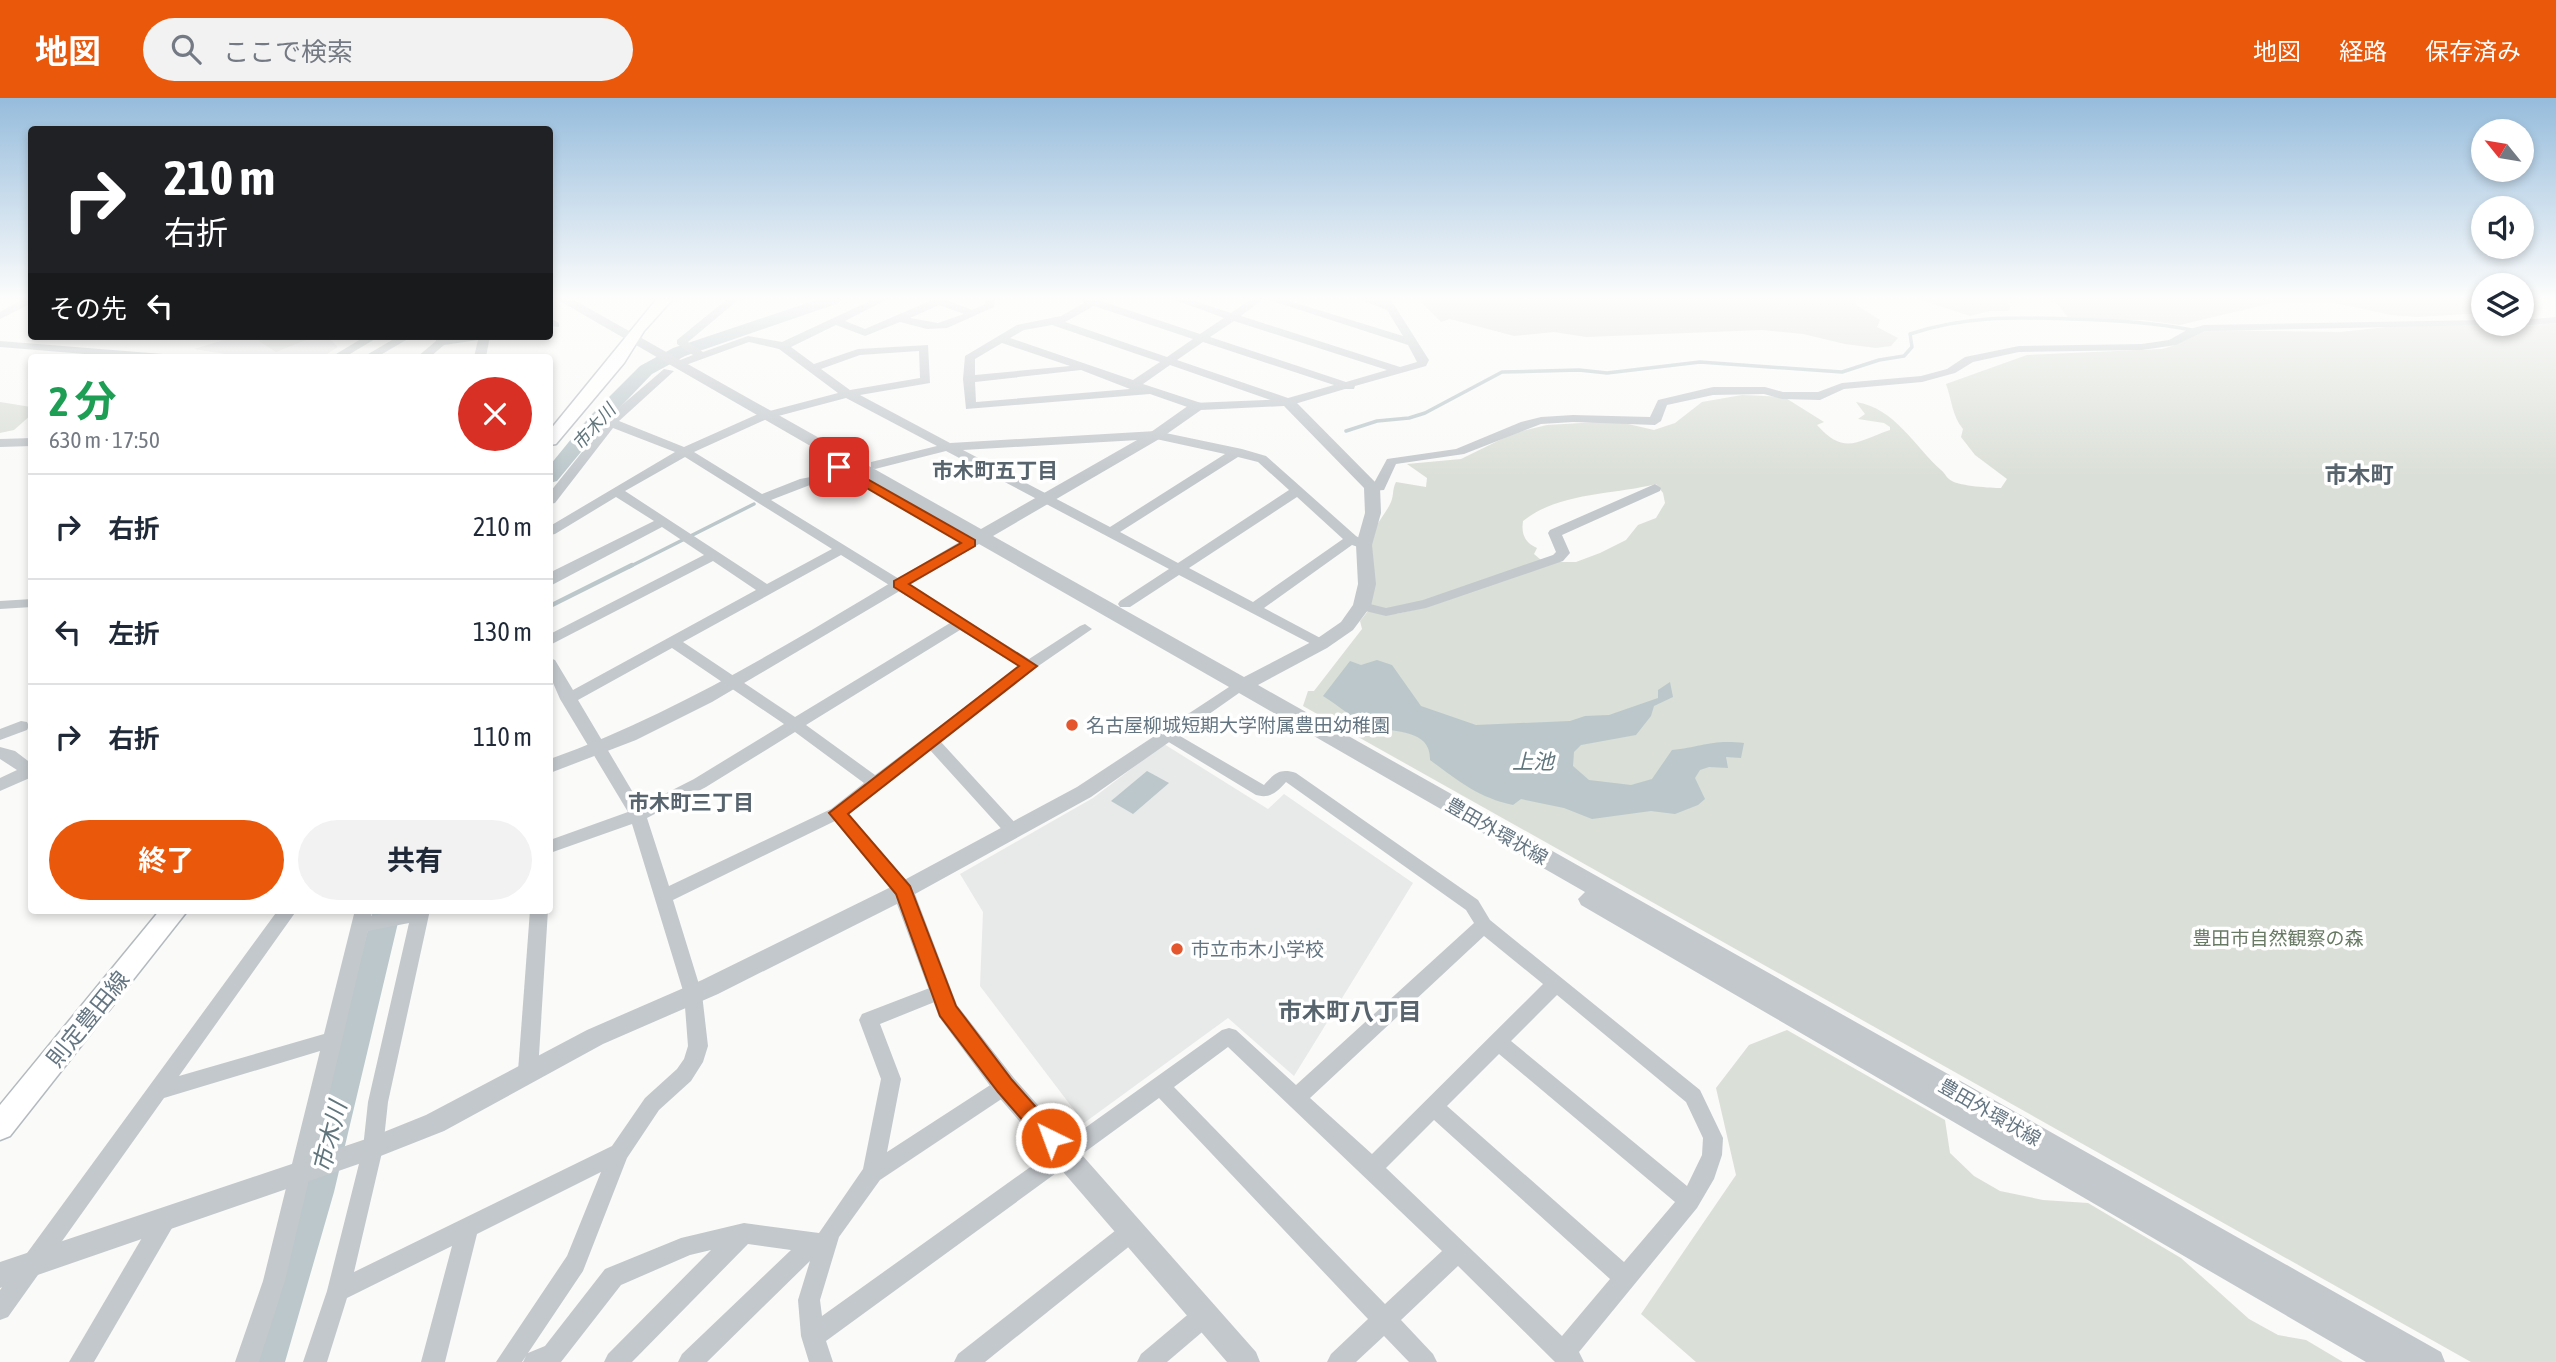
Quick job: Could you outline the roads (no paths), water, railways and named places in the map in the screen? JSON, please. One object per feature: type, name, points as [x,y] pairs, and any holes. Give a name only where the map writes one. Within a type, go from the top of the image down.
[{"type":"main road","points":[[553,436],[619,359]]},
{"type":"main road","name":"則定豊田線","points":[[0,1127],[172,914]]},
{"type":"street","name":"豊田外環状線","points":[[676,359],[760,417],[1236,689],[2393,1362]]},
{"type":"street","points":[[553,496],[612,423],[676,359]]},
{"type":"street","points":[[801,359],[846,393],[1321,644]]},
{"type":"street","points":[[814,368],[839,359]]},
{"type":"street","points":[[553,529],[684,451],[760,417],[846,393],[926,381],[925,359]]},
{"type":"street","points":[[970,359],[970,406],[1148,391]]},
{"type":"street","points":[[1057,359],[1197,406],[1288,402],[1350,387],[1422,364],[1422,359]]},
{"type":"street","points":[[1166,359],[1288,402],[1372,487],[1373,513],[1357,542],[1254,608]]},
{"type":"street","points":[[1266,359],[1350,387]]},
{"type":"street","points":[[1366,359],[1401,370]]},
{"type":"street","points":[[1372,487],[1379,487],[1391,462],[1410,456],[1448,454],[1496,439],[1525,425],[1574,418],[1655,421],[1662,403],[1713,391],[1765,390],[1782,395],[1820,396],[1842,386],[1922,379],[1951,371],[1969,359]]},
{"type":"street","points":[[1132,386],[1169,360]]},
{"type":"street","points":[[970,379],[1082,368]]},
{"type":"street","points":[[553,765],[598,750],[644,730],[733,682],[1157,435],[1197,406]]},
{"type":"street","points":[[612,423],[684,451],[1029,666]]},
{"type":"street","points":[[0,1275],[164,1221],[435,1123],[596,1037],[693,994],[904,891],[1084,792],[1236,689],[1321,644],[1347,626],[1362,606],[1367,584],[1357,542],[1262,459],[1238,452],[1157,435],[947,447],[875,465]]},
{"type":"street","points":[[0,443],[28,442]]},
{"type":"street","points":[[1110,533],[1238,452]]},
{"type":"street","points":[[760,500],[805,482],[833,475]]},
{"type":"street","points":[[1362,606],[1387,612],[1426,604],[1558,558],[1563,553],[1555,533],[1655,488]]},
{"type":"street","points":[[1125,604],[1297,491]]},
{"type":"street","points":[[618,492],[766,590]]},
{"type":"street","points":[[553,579],[558,574],[663,522]]},
{"type":"street","points":[[568,699],[842,549]]},
{"type":"street","points":[[553,638],[714,555]]},
{"type":"street","points":[[0,605],[28,603]]},
{"type":"street","points":[[553,846],[638,815],[700,783],[962,622]]},
{"type":"street","points":[[663,897],[837,813],[1029,666],[1085,629]]},
{"type":"street","points":[[673,642],[796,725],[875,783]]},
{"type":"street","points":[[523,1360],[575,1263],[619,1153],[652,1104],[684,1075],[693,1062],[698,1046],[693,994],[638,815],[568,699],[553,669]]},
{"type":"street","name":"豊田外環状線","points":[[1236,689],[2427,1361]]},
{"type":"street","points":[[0,735],[21,726]]},
{"type":"street","points":[[813,1336],[1229,1036],[1459,1250],[1567,1357],[1689,1201],[1708,1170],[1713,1138],[1693,1096],[1484,925],[1472,905],[1290,777],[1282,776],[1269,790],[1262,790],[1168,734]]},
{"type":"street","points":[[932,742],[1013,831]]},
{"type":"street","points":[[0,753],[9,755],[28,769]]},
{"type":"street","points":[[0,785],[28,772]]},
{"type":"street","points":[[837,813],[904,891],[947,1010],[1005,1086],[1246,1362]]},
{"type":"street","points":[[0,1309],[285,914]]},
{"type":"street","points":[[247,1362],[274,1281],[304,1172],[362,918],[401,914]]},
{"type":"street","points":[[315,1362],[338,1291],[421,914]]},
{"type":"street","points":[[528,1071],[539,914]]},
{"type":"street","points":[[1297,1097],[1484,925]]},
{"type":"street","points":[[1372,1168],[1556,984]]},
{"type":"street","points":[[873,1173],[891,1079],[869,1020],[940,992]]},
{"type":"street","points":[[156,1092],[334,1039]]},
{"type":"street","points":[[1498,1042],[1689,1201]]},
{"type":"street","points":[[1160,1085],[1425,1362]]},
{"type":"street","points":[[690,1362],[820,1243],[873,1173],[1005,1086]]},
{"type":"street","points":[[1434,1107],[1626,1279]]},
{"type":"street","points":[[338,1291],[619,1153]]},
{"type":"street","points":[[81,1362],[164,1221]]},
{"type":"street","points":[[433,1362],[468,1227]]},
{"type":"street","points":[[966,1362],[1133,1230]]},
{"type":"street","points":[[523,1360],[552,1354],[613,1277],[689,1245],[744,1233],[820,1243]]},
{"type":"street","points":[[616,1362],[744,1233]]},
{"type":"street","points":[[820,1243],[809,1300],[813,1336],[821,1362]]},
{"type":"street","points":[[1339,1362],[1459,1250]]},
{"type":"street","points":[[1149,1362],[1206,1314]]},
{"type":"water","name":"上池","points":[[1377,660],[1392,665],[1421,706],[1476,725],[1570,721],[1585,716],[1609,715],[1658,698],[1658,690],[1670,682],[1673,697],[1654,706],[1651,716],[1636,735],[1581,745],[1574,752],[1573,766],[1589,780],[1631,785],[1652,779],[1672,750],[1715,743],[1744,743],[1741,758],[1726,757],[1728,768],[1709,767],[1700,770],[1695,778],[1705,799],[1698,805],[1675,814],[1651,811],[1592,819],[1564,808],[1521,799],[1513,805],[1501,802],[1469,787],[1430,760],[1429,750],[1418,738],[1368,725],[1323,696],[1350,661],[1361,665]]},
{"type":"water","points":[[1147,771],[1169,783],[1133,814],[1111,801]]},
{"type":"waterway","name":"市木川","points":[[553,473],[597,420],[646,370],[666,359]]},
{"type":"waterway","points":[[1346,431],[1377,421],[1409,418],[1425,413],[1502,372],[1579,370],[1607,373],[1700,362],[1842,372],[1885,359]]},
{"type":"waterway","points":[[629,567],[754,504]]},
{"type":"waterway","points":[[553,604],[632,565]]},
{"type":"waterway","name":"市木川","points":[[267,1362],[317,1192],[386,914]]},
{"type":"place","name":"名古屋柳城短期大学附属豊田幼稚園","points":[[1072,725]]},
{"type":"place","name":"市立市木小学校","points":[[1177,949]]},
{"type":"district","name":"市木町五丁目","points":[[995,471]]},
{"type":"district","name":"市木町","points":[[2359,475]]},
{"type":"district","name":"市木町三丁目","points":[[691,803]]},
{"type":"district","name":"市木町八丁目","points":[[1350,1012]]},
{"type":"park label","name":"豊田市自然観察の森","points":[[2278,938]]}]
